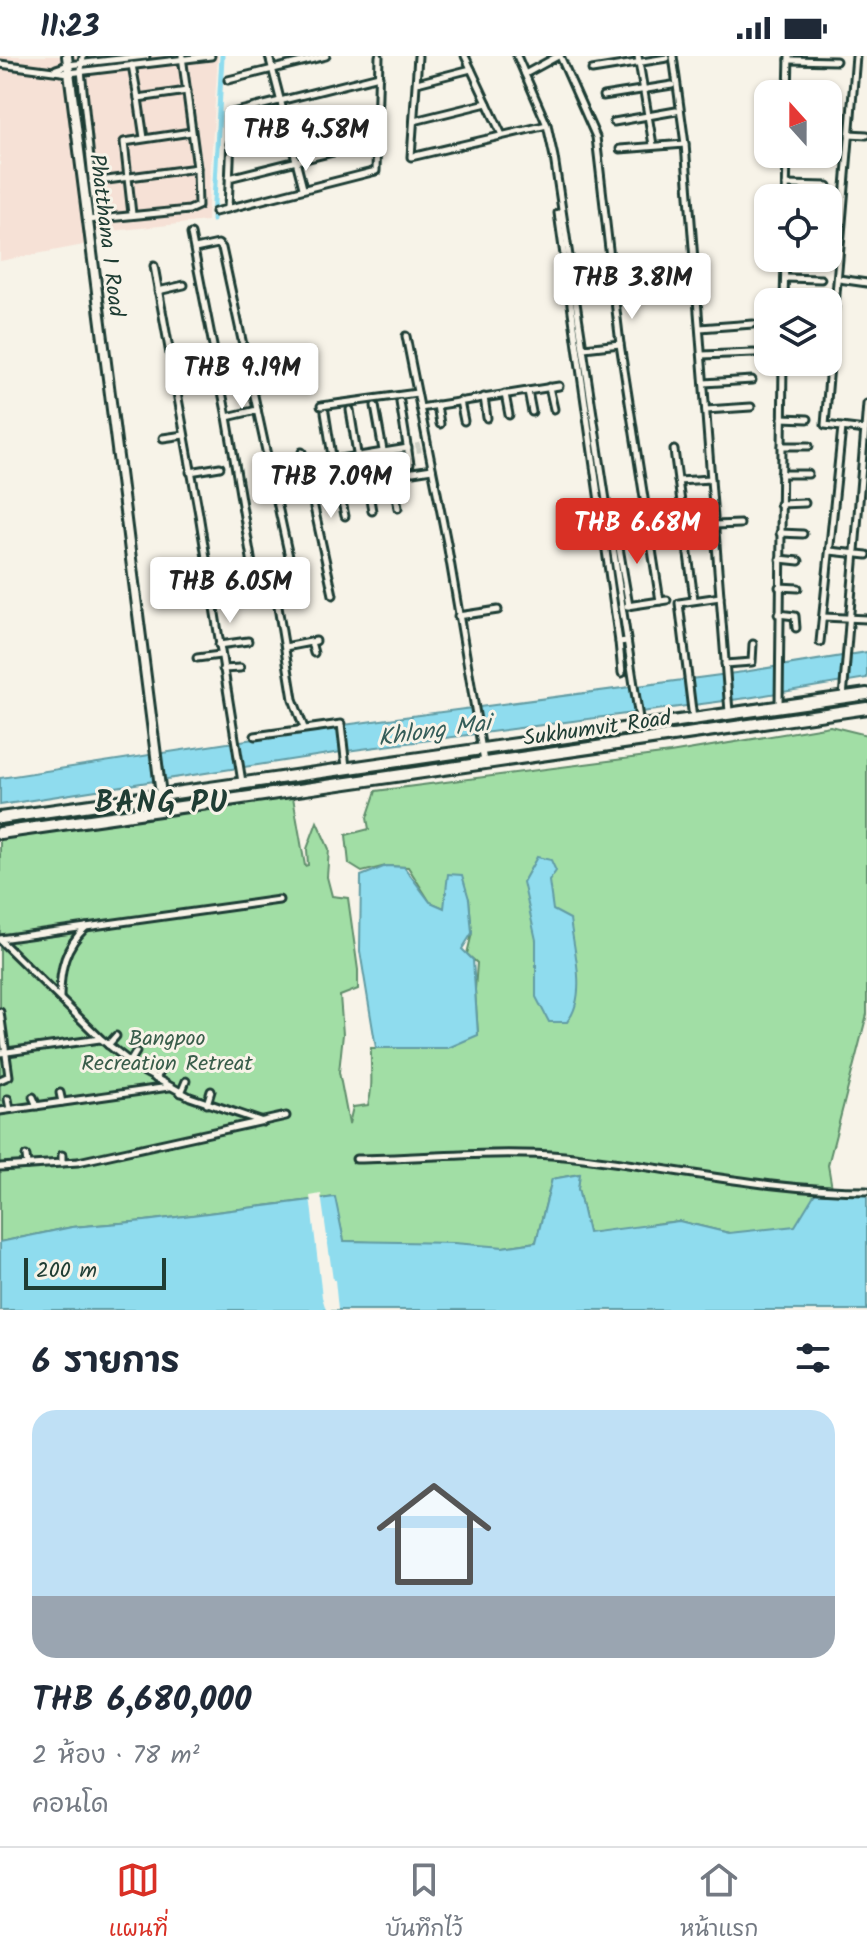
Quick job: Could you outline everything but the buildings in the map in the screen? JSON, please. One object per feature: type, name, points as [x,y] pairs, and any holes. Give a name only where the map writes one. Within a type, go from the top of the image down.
[{"type":"highway","name":"Sukhumvit Road","points":[[0,818],[242,778],[346,769],[481,745],[729,709],[779,707],[844,692],[867,694]]},
{"type":"highway","name":"Sukhumvit Road","points":[[0,833],[867,708]]},
{"type":"main road","name":"Phatthana 1 Road","points":[[68,65],[92,219],[161,790]]},
{"type":"street","points":[[0,64],[55,70],[68,65],[146,56]]},
{"type":"street","points":[[82,63],[132,65],[211,56]]},
{"type":"street","points":[[269,56],[303,188]]},
{"type":"street","points":[[228,80],[326,56]]},
{"type":"street","points":[[215,212],[376,171],[379,56]]},
{"type":"street","points":[[418,56],[412,157],[547,125]]},
{"type":"street","points":[[465,56],[502,135]]},
{"type":"street","points":[[517,56],[547,125],[576,314],[598,490],[626,607]]},
{"type":"street","points":[[527,73],[559,56],[596,137],[620,344],[660,601]]},
{"type":"street","points":[[856,56],[825,425],[865,430]]},
{"type":"street","points":[[592,70],[638,59],[670,57],[685,144],[729,709]]},
{"type":"street","points":[[82,63],[92,219],[189,210],[198,206],[197,168],[181,58]]},
{"type":"street","points":[[788,80],[789,58],[836,61]]},
{"type":"street","points":[[638,59],[653,145]]},
{"type":"street","points":[[132,65],[144,138]]},
{"type":"street","points":[[417,83],[471,69]]},
{"type":"street","points":[[228,209],[232,113],[379,76]]},
{"type":"street","points":[[603,96],[672,85]]},
{"type":"street","points":[[138,98],[187,91]]},
{"type":"street","points":[[414,121],[487,103]]},
{"type":"street","points":[[230,144],[378,108]]},
{"type":"street","points":[[614,122],[676,111]]},
{"type":"street","points":[[132,214],[124,142],[191,132]]},
{"type":"street","points":[[849,134],[867,135]]},
{"type":"street","points":[[229,178],[377,141]]},
{"type":"street","points":[[620,149],[685,144]]},
{"type":"street","points":[[92,182],[197,168]]},
{"type":"street","points":[[558,213],[563,225]]},
{"type":"street","points":[[191,234],[254,576],[260,584],[274,582],[287,578],[292,573],[291,566],[221,245],[195,249]]},
{"type":"street","points":[[154,266],[242,778]]},
{"type":"street","points":[[785,272],[785,288]]},
{"type":"street","points":[[785,278],[821,279]]},
{"type":"street","points":[[839,279],[867,283]]},
{"type":"street","points":[[158,291],[184,285]]},
{"type":"street","points":[[576,314],[586,348],[588,404],[626,607],[627,641],[639,723]]},
{"type":"street","points":[[700,328],[753,324]]},
{"type":"street","points":[[406,336],[484,763]]},
{"type":"street","points":[[586,348],[620,344]]},
{"type":"street","points":[[702,355],[754,353]]},
{"type":"street","points":[[779,707],[783,376]]},
{"type":"street","points":[[704,383],[752,380]]},
{"type":"street","points":[[420,408],[559,386]]},
{"type":"street","points":[[549,387],[554,409]]},
{"type":"street","points":[[528,391],[532,412]]},
{"type":"street","points":[[335,475],[323,409],[417,393]]},
{"type":"street","points":[[505,394],[509,415]]},
{"type":"street","points":[[484,397],[487,418]]},
{"type":"street","points":[[460,401],[464,421]]},
{"type":"street","points":[[400,402],[410,464]]},
{"type":"street","points":[[844,692],[867,404]]},
{"type":"street","points":[[437,405],[440,424]]},
{"type":"street","points":[[375,406],[386,467]]},
{"type":"street","points":[[706,410],[751,407]]},
{"type":"street","points":[[227,417],[257,410]]},
{"type":"street","points":[[350,410],[360,472]]},
{"type":"street","points":[[782,418],[808,419]]},
{"type":"street","points":[[820,642],[842,428]]},
{"type":"street","points":[[163,438],[184,435]]},
{"type":"street","points":[[782,446],[809,446]]},
{"type":"street","points":[[304,465],[408,450]]},
{"type":"street","points":[[674,450],[694,599]]},
{"type":"street","points":[[302,452],[333,595]]},
{"type":"street","points":[[190,472],[220,467]]},
{"type":"street","points":[[413,472],[432,469]]},
{"type":"street","points":[[781,474],[808,474]]},
{"type":"street","points":[[310,491],[393,478],[398,508]]},
{"type":"street","points":[[678,481],[711,479]]},
{"type":"street","points":[[367,482],[372,511]]},
{"type":"street","points":[[339,487],[345,516]]},
{"type":"street","points":[[598,490],[605,490]]},
{"type":"street","points":[[780,504],[805,503]]},
{"type":"street","points":[[715,525],[740,524]]},
{"type":"street","points":[[614,530],[647,528]]},
{"type":"street","points":[[614,530],[608,542],[622,673]]},
{"type":"street","points":[[780,533],[803,534]]},
{"type":"street","points":[[830,551],[867,555]]},
{"type":"street","points":[[780,559],[799,561]]},
{"type":"street","points":[[274,582],[293,699],[304,728]]},
{"type":"street","points":[[779,587],[798,588]]},
{"type":"street","points":[[692,715],[679,603],[720,597]]},
{"type":"street","points":[[626,607],[667,600]]},
{"type":"street","points":[[458,616],[498,610]]},
{"type":"street","points":[[778,614],[795,616],[796,628]]},
{"type":"street","points":[[823,617],[867,619]]},
{"type":"street","points":[[219,645],[248,641]]},
{"type":"street","points":[[619,642],[627,641]]},
{"type":"street","points":[[285,647],[314,642],[314,653]]},
{"type":"street","points":[[725,664],[752,662],[753,644]]},
{"type":"street","points":[[197,658],[220,655]]},
{"type":"street","points":[[223,669],[240,668]]},
{"type":"street","points":[[255,736],[341,724],[346,769]]},
{"type":"street","points":[[0,940],[279,900]]},
{"type":"street","points":[[60,998],[63,960],[86,927]]},
{"type":"street","points":[[0,940],[101,1039],[130,1062],[181,1093],[263,1122]]},
{"type":"street","points":[[0,1012],[3,1052],[9,1076],[0,1080]]},
{"type":"street","points":[[108,1045],[116,1036]]},
{"type":"street","points":[[3,1052],[101,1039]]},
{"type":"street","points":[[130,1062],[136,1052]]},
{"type":"street","points":[[156,1079],[161,1069]]},
{"type":"street","points":[[181,1093],[186,1081]]},
{"type":"street","points":[[0,1111],[126,1097],[169,1087]]},
{"type":"street","points":[[207,1104],[211,1091]]},
{"type":"street","points":[[60,1093],[62,1102]]},
{"type":"street","points":[[33,1097],[37,1106]]},
{"type":"street","points":[[8,1099],[10,1109]]},
{"type":"street","points":[[23,1108],[25,1115]]},
{"type":"street","points":[[0,1167],[62,1163],[286,1116]]},
{"type":"street","points":[[62,1155],[62,1163]]},
{"type":"street","points":[[356,1159],[550,1155],[809,1189],[867,1191]]},
{"type":"street","points":[[26,1156],[27,1165]]},
{"type":"shaded area","points":[[0,56],[218,56],[207,221],[93,233],[94,243],[0,261]]},
{"type":"green space","name":"Bangpoo Recreation Retreat","points":[[830,726],[867,735],[867,1014],[828,1165],[838,1223],[763,1237],[729,1233],[679,1221],[641,1229],[588,1233],[578,1189],[579,1174],[552,1179],[536,1242],[503,1247],[344,1241],[334,1197],[72,1227],[0,1242],[0,838],[293,797],[305,866],[308,865],[307,849],[317,822],[329,849],[327,877],[332,896],[348,898],[358,989],[340,996],[343,1034],[339,1072],[349,1124],[353,1107],[368,1105],[371,1048],[425,1045],[478,1034],[477,963],[467,954],[472,933],[469,899],[444,908],[430,902],[408,867],[386,866],[362,872],[349,864],[346,835],[369,829],[367,818],[376,791],[670,753]]},
{"type":"water","name":"Khlong Mai","points":[[867,652],[867,678],[747,698],[354,750],[0,805],[0,778],[351,724],[743,672]]},
{"type":"water","points":[[537,857],[551,860],[556,871],[549,881],[553,910],[570,919],[578,986],[577,999],[567,1022],[549,1022],[536,997],[536,940],[523,882]]},
{"type":"water","points":[[386,866],[404,867],[430,902],[444,908],[448,874],[462,875],[469,899],[472,933],[462,949],[473,960],[478,1035],[448,1048],[376,1048],[360,951],[361,876]]},
{"type":"water","points":[[580,1174],[578,1189],[588,1233],[679,1221],[729,1233],[795,1226],[817,1190],[867,1190],[867,1310],[0,1310],[0,1242],[72,1227],[335,1197],[344,1241],[503,1247],[536,1242],[552,1179]]},
{"type":"pier","points":[[321,1194],[338,1310],[326,1310],[322,1297],[310,1196]]},
{"type":"waterway","points":[[213,220],[222,56]]},
{"type":"tunnel","points":[[408,448],[427,443]]},
{"type":"tunnel","points":[[409,451],[428,449]]},
{"type":"district","name":"BANG PU","points":[[162,802]]}]
